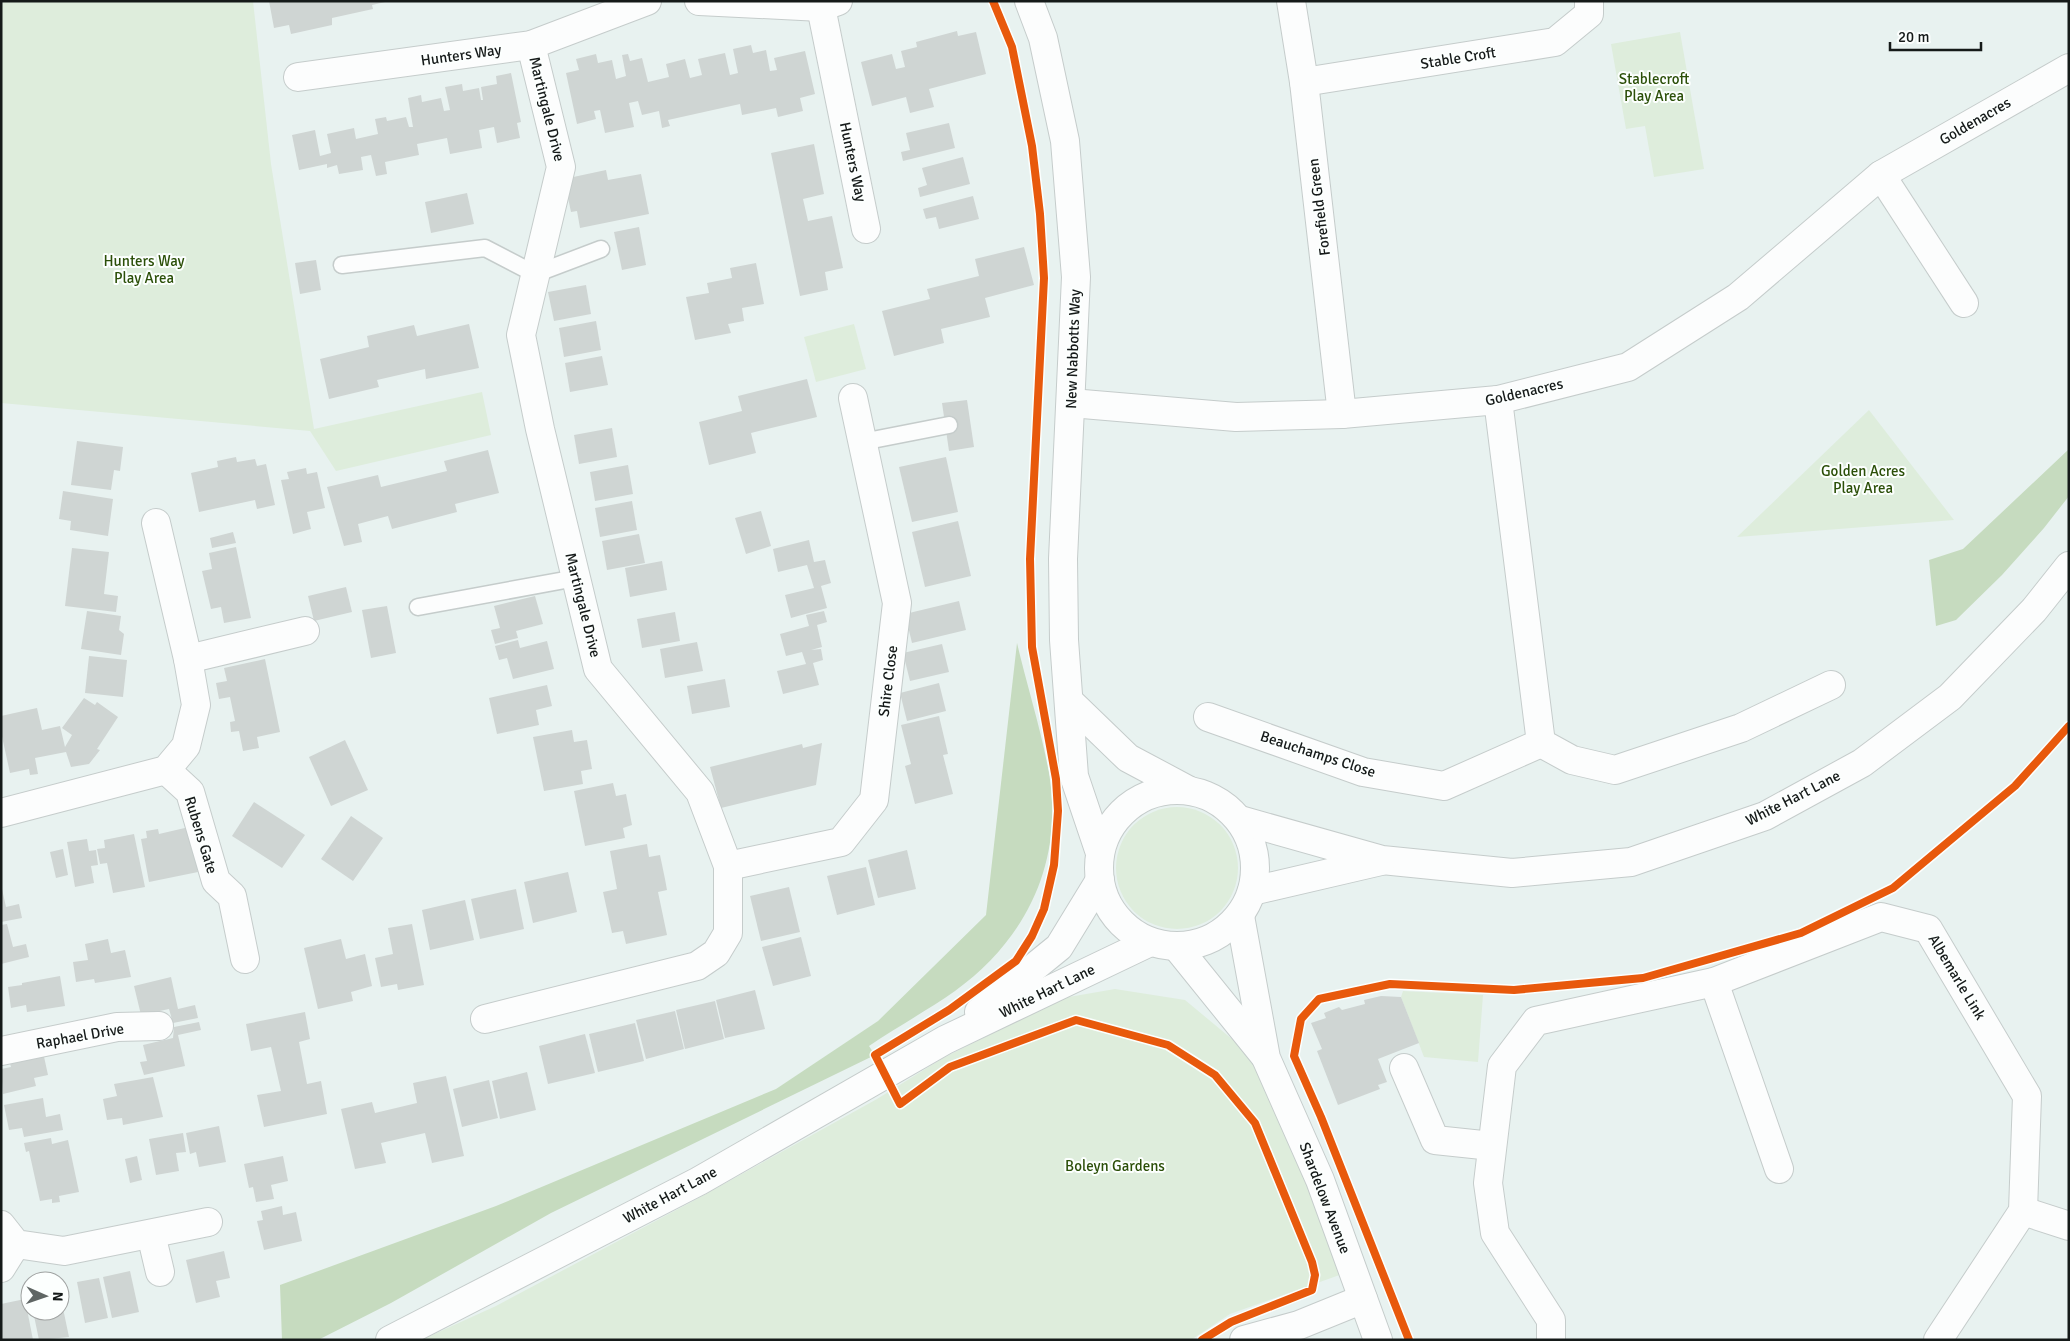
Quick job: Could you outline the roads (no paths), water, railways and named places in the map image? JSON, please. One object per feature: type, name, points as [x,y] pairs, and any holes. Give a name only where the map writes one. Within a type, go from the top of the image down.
[{"type":"street","name":"Hunters Way","points":[[298,77],[531,45],[647,1]]},
{"type":"street","name":"Hunters Way","points":[[699,1],[830,4],[866,229]]},
{"type":"street","name":"New Nabbotts Way","points":[[1029,1],[1043,38],[1065,141],[1076,277],[1063,559],[1064,640],[1074,776],[1100,852]]},
{"type":"street","name":"Forefield Green","points":[[1291,1],[1304,82],[1342,414]]},
{"type":"street","name":"Stable Croft","points":[[1304,82],[1556,42],[1589,14],[1589,1]]},
{"type":"street","name":"Martingale Drive","points":[[485,1019],[697,966],[716,953],[728,934],[728,866],[700,792],[598,669],[540,429],[521,335],[561,167],[531,45]]},
{"type":"street","name":"Goldenacres","points":[[1071,403],[1236,417],[1342,414],[1498,400],[1628,367],[1738,298],[1881,175],[2069,68]]},
{"type":"street","points":[[1881,175],[1964,304]]},
{"type":"street","name":"Shire Close","points":[[728,866],[841,842],[874,800],[897,603],[853,398]]},
{"type":"street","points":[[1498,400],[1541,743],[1572,760],[1615,770],[1741,728],[1831,685]]},
{"type":"street","points":[[1,813],[166,770],[186,746],[196,705],[188,659],[156,523]]},
{"type":"street","name":"White Hart Lane","points":[[1240,820],[1382,860],[1512,873],[1631,862],[1765,816],[1862,763],[1950,698],[2034,610],[2069,566]]},
{"type":"street","points":[[188,659],[305,630]]},
{"type":"street","points":[[1068,702],[1128,758],[1188,790],[1214,798],[1240,820],[1252,844],[1256,871],[1252,891],[1240,916],[1220,934],[1203,942],[1176,946],[1150,942],[1126,928],[1109,907],[1100,880],[1100,852],[1110,828],[1124,810],[1146,795],[1173,789],[1188,790]]},
{"type":"street","name":"Beauchamps Close","points":[[1208,717],[1363,772],[1444,786],[1541,743]]},
{"type":"street","name":"Rubens Gate","points":[[166,770],[190,792],[216,881],[232,896],[246,959]]},
{"type":"street","name":"White Hart Lane","points":[[1252,891],[1382,860]]},
{"type":"street","name":"White Hart Lane","points":[[945,1040],[1059,947],[1100,880]]},
{"type":"street","name":"Shardelow Avenue","points":[[1240,916],[1266,1058],[1320,1180],[1378,1340]]},
{"type":"street","name":"Albemarle Link","points":[[1551,1340],[1551,1320],[1494,1233],[1488,1183],[1502,1066],[1536,1020],[1714,982],[1881,917],[1928,929],[2027,1096],[2023,1211]]},
{"type":"street","name":"White Hart Lane","points":[[390,1340],[699,1181],[945,1040],[1150,942]]},
{"type":"street","name":"Shardelow Avenue","points":[[1176,946],[1266,1058]]},
{"type":"street","points":[[1714,982],[1779,1169]]},
{"type":"street","name":"Raphael Drive","points":[[1,1051],[117,1027],[159,1026]]},
{"type":"street","points":[[1404,1068],[1434,1140],[1492,1146]]},
{"type":"street","points":[[1938,1340],[2023,1211],[2069,1226]]},
{"type":"street","points":[[1,1268],[9,1235],[64,1251],[208,1222]]},
{"type":"street","points":[[151,1234],[160,1272]]},
{"type":"street","points":[[1244,1340],[1299,1324],[1363,1299]]},
{"type":"lane","points":[[342,265],[485,248],[535,274],[601,249]]},
{"type":"lane","points":[[862,442],[949,425]]},
{"type":"lane","points":[[418,607],[576,578]]},
{"type":"park label","name":"Stablecroft Play Area","points":[[1654,88]]},
{"type":"park label","name":"Hunters Way Play Area","points":[[144,270]]},
{"type":"park label","name":"Golden Acres Play Area","points":[[1863,480]]},
{"type":"park label","name":"Boleyn Gardens","points":[[1115,1166]]}]
